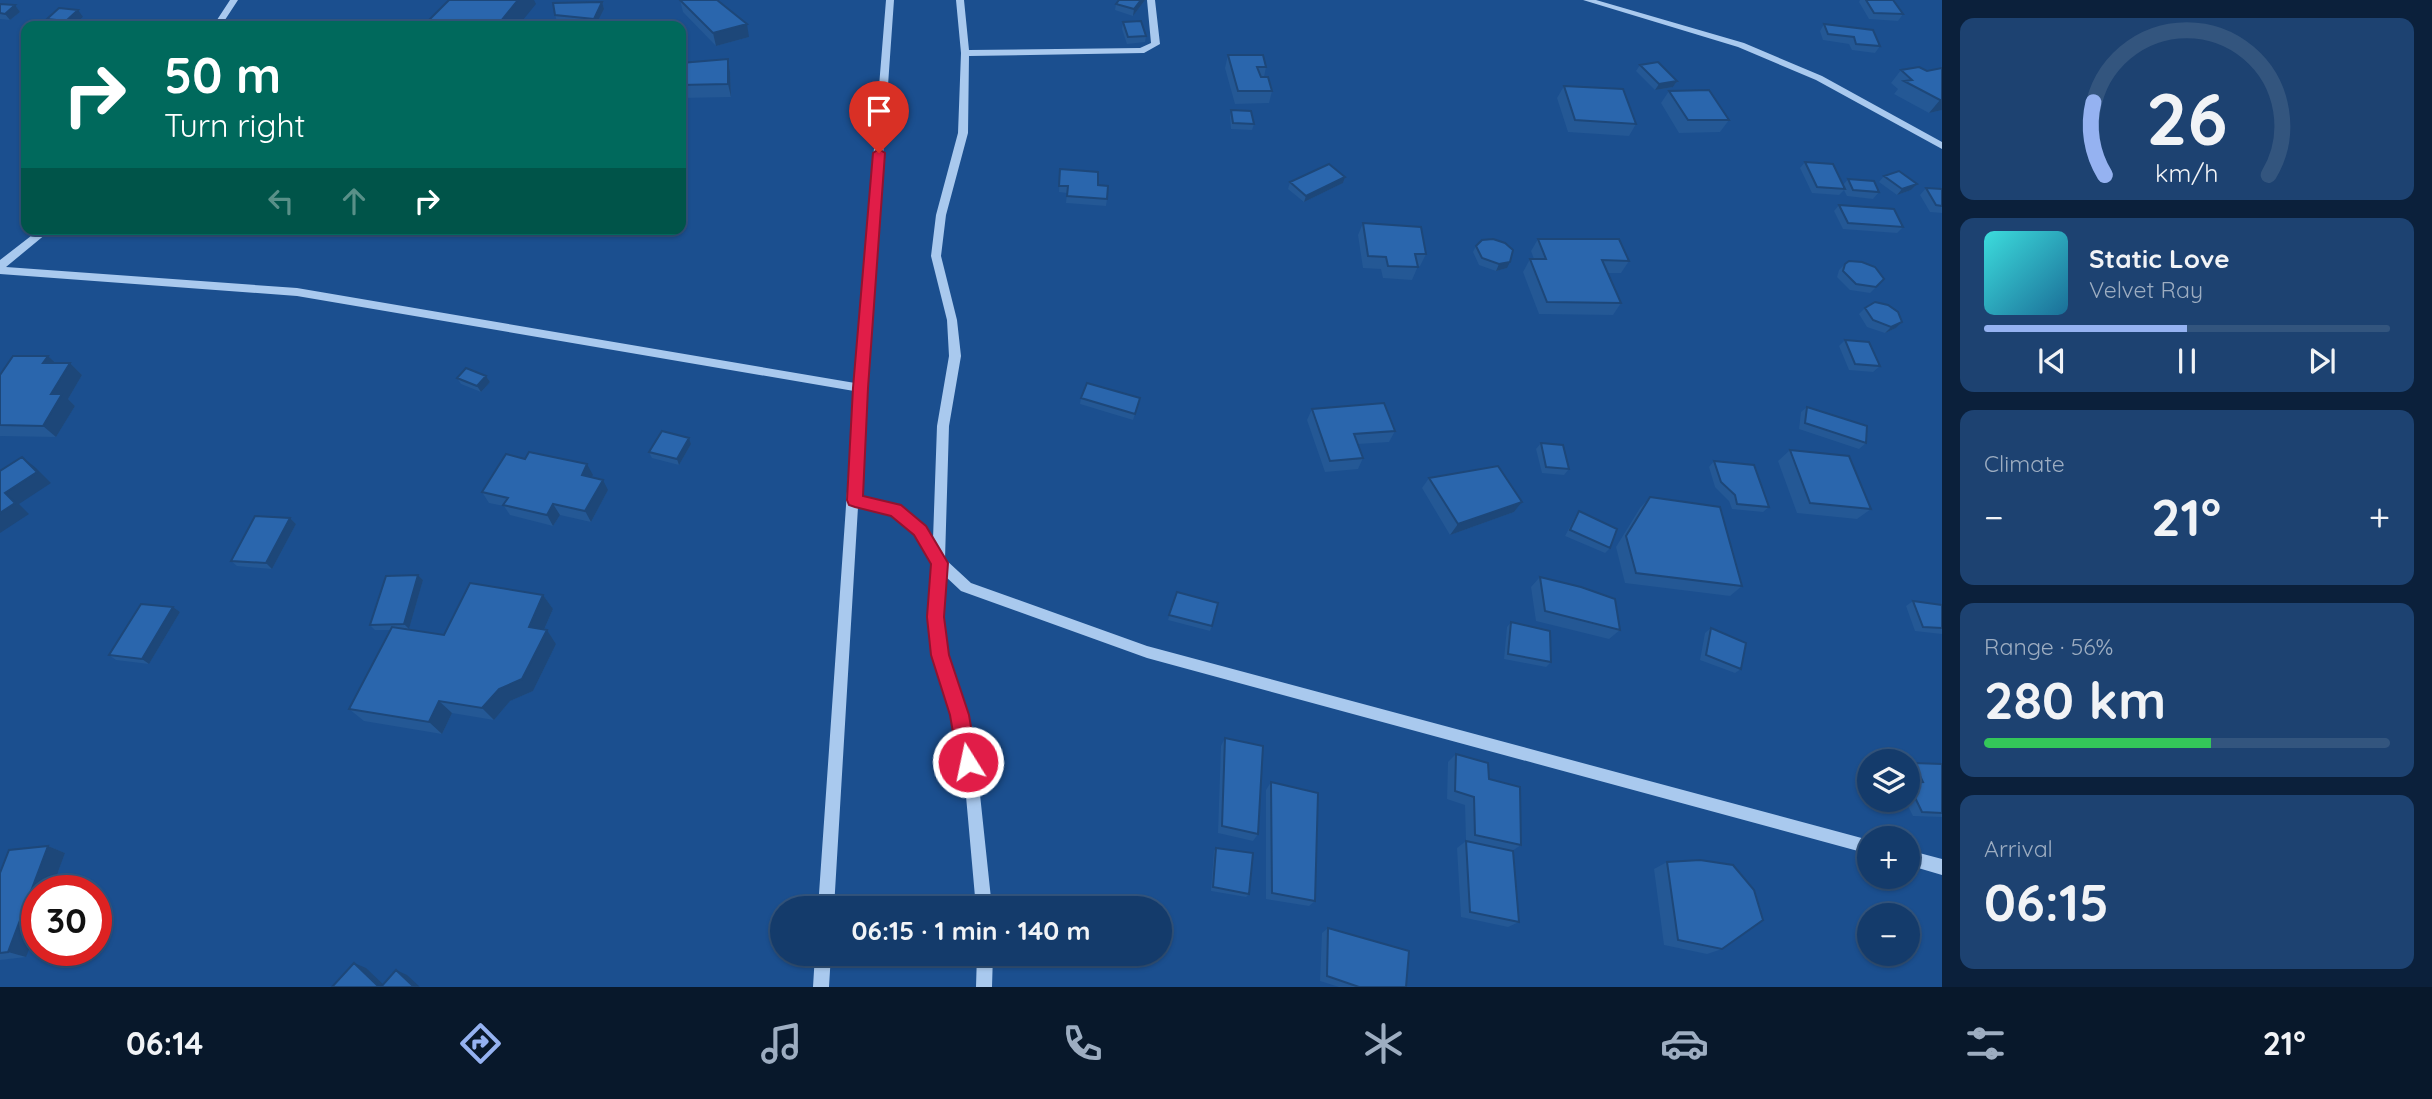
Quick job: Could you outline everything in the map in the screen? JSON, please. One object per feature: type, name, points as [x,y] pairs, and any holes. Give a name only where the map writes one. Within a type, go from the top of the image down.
[{"type":"street","points":[[220,21],[234,0]]},
{"type":"street","points":[[827,896],[855,500],[860,388],[890,0]]},
{"type":"street","points":[[960,0],[965,53],[962,133],[941,215],[936,256],[952,320],[955,356],[943,426],[936,617],[940,655],[960,715],[966,750],[983,896]]},
{"type":"street","points":[[965,53],[1142,51],[1156,44],[1151,0]]},
{"type":"street","points":[[1587,0],[1741,45],[1819,78],[1942,146]]},
{"type":"street","points":[[0,268],[40,235]]},
{"type":"street","points":[[0,268],[297,292],[860,388]]},
{"type":"street","points":[[855,500],[896,510],[920,530],[940,563],[966,587],[1147,652],[1857,844]]},
{"type":"street","points":[[1920,861],[1942,867]]},
{"type":"street","points":[[821,987],[822,966]]},
{"type":"street","points":[[984,987],[985,966]]},
{"type":"building","points":[[449,0],[518,0],[501,21],[428,21]]},
{"type":"building","points":[[680,0],[717,0],[747,24],[713,33]]},
{"type":"building","points":[[1119,0],[1141,0],[1134,9],[1116,4]]},
{"type":"building","points":[[1866,0],[1893,0],[1903,14],[1874,13]]},
{"type":"building","points":[[602,2],[594,19],[555,15],[553,3]]},
{"type":"building","points":[[0,4],[15,5],[5,14],[0,13]]},
{"type":"building","points":[[59,8],[78,10],[66,21],[47,19]]},
{"type":"building","points":[[1141,21],[1146,36],[1128,37],[1123,22]]},
{"type":"building","points":[[1824,24],[1873,30],[1880,46],[1856,44],[1854,37],[1828,34]]},
{"type":"building","points":[[1228,55],[1263,55],[1266,67],[1257,67],[1261,77],[1268,77],[1272,91],[1238,91]]},
{"type":"building","points":[[728,59],[728,84],[686,85],[686,63]]},
{"type":"building","points":[[1658,62],[1677,81],[1659,84],[1640,65]]},
{"type":"building","points":[[1919,67],[1927,71],[1942,68],[1942,100],[1904,81],[1912,80],[1901,70]]},
{"type":"building","points":[[1564,86],[1623,89],[1636,124],[1575,120]]},
{"type":"building","points":[[1709,90],[1729,120],[1688,120],[1669,91]]},
{"type":"building","points":[[1231,110],[1251,111],[1254,124],[1233,123]]},
{"type":"building","points":[[1805,162],[1833,164],[1845,189],[1817,187]]},
{"type":"building","points":[[1329,164],[1345,177],[1306,196],[1290,182]]},
{"type":"building","points":[[1060,169],[1098,172],[1098,185],[1108,186],[1107,199],[1067,196],[1068,186],[1059,186]]},
{"type":"building","points":[[1899,171],[1917,184],[1902,189],[1884,176]]},
{"type":"building","points":[[1848,179],[1874,181],[1879,192],[1853,190]]},
{"type":"building","points":[[1926,188],[1942,189],[1942,206],[1936,205]]},
{"type":"building","points":[[1839,205],[1894,209],[1903,227],[1848,223]]},
{"type":"building","points":[[1363,223],[1421,227],[1426,254],[1415,254],[1418,267],[1388,266],[1386,257],[1368,256]]},
{"type":"building","points":[[1493,239],[1505,243],[1513,250],[1510,262],[1499,264],[1482,258],[1476,246],[1482,240]]},
{"type":"building","points":[[1538,239],[1619,239],[1629,261],[1602,260],[1621,303],[1547,302],[1530,259],[1546,259]]},
{"type":"building","points":[[1849,261],[1875,267],[1884,279],[1876,287],[1856,284],[1843,271]]},
{"type":"building","points":[[1875,302],[1888,305],[1898,312],[1902,322],[1891,327],[1873,320],[1865,308]]},
{"type":"building","points":[[1845,340],[1869,342],[1880,366],[1855,364]]},
{"type":"building","points":[[13,356],[48,356],[43,363],[70,363],[51,394],[62,394],[43,426],[0,425],[0,375]]},
{"type":"building","points":[[466,368],[486,376],[477,386],[457,378]]},
{"type":"building","points":[[1087,383],[1140,398],[1135,414],[1081,398]]},
{"type":"building","points":[[1384,403],[1395,431],[1354,434],[1363,458],[1330,461],[1312,409]]},
{"type":"building","points":[[1807,407],[1867,426],[1866,443],[1805,423]]},
{"type":"building","points":[[662,431],[689,438],[677,459],[649,452]]},
{"type":"building","points":[[1541,443],[1563,445],[1569,469],[1546,467]]},
{"type":"building","points":[[1790,450],[1849,456],[1871,509],[1810,503]]},
{"type":"building","points":[[529,452],[587,464],[582,475],[603,480],[585,511],[553,504],[547,515],[503,505],[508,498],[482,492],[506,454],[525,459]]},
{"type":"building","points":[[22,457],[37,472],[5,493],[15,503],[0,513],[0,471]]},
{"type":"building","points":[[1714,461],[1754,465],[1769,507],[1737,504],[1735,495],[1721,482]]},
{"type":"building","points":[[1498,466],[1522,502],[1458,524],[1429,478]]},
{"type":"building","points":[[1650,497],[1720,507],[1742,586],[1636,573],[1626,536]]},
{"type":"building","points":[[1579,511],[1617,529],[1610,548],[1570,530]]},
{"type":"building","points":[[255,516],[290,518],[266,563],[231,561]]},
{"type":"building","points":[[418,575],[404,624],[370,625],[386,576]]},
{"type":"building","points":[[1540,577],[1615,599],[1620,630],[1545,611]]},
{"type":"building","points":[[470,583],[543,595],[529,627],[547,630],[522,679],[499,689],[482,708],[439,701],[429,722],[349,709],[392,627],[444,635]]},
{"type":"building","points":[[1177,592],[1218,603],[1212,626],[1169,615]]},
{"type":"building","points":[[1913,601],[1942,605],[1942,628],[1923,627]]},
{"type":"building","points":[[141,604],[173,607],[142,659],[109,655]]},
{"type":"building","points":[[1511,622],[1550,631],[1551,662],[1508,654]]},
{"type":"building","points":[[1711,628],[1746,643],[1741,669],[1706,655]]},
{"type":"building","points":[[1225,738],[1263,746],[1258,834],[1222,826]]},
{"type":"building","points":[[1456,754],[1488,763],[1489,779],[1520,787],[1521,845],[1475,835],[1474,797],[1455,791]]},
{"type":"building","points":[[1920,763],[1942,764],[1942,813],[1922,812],[1920,782],[1923,782]]},
{"type":"building","points":[[1271,782],[1318,793],[1315,901],[1272,893]]},
{"type":"building","points":[[1466,841],[1513,851],[1519,922],[1470,912]]},
{"type":"building","points":[[48,846],[37,875],[21,875],[21,918],[8,952],[0,953],[0,873],[9,850]]},
{"type":"building","points":[[1216,848],[1253,853],[1249,894],[1213,887]]},
{"type":"building","points":[[1700,860],[1733,865],[1754,890],[1763,920],[1722,949],[1678,940],[1667,862]]},
{"type":"building","points":[[1328,928],[1409,951],[1406,987],[1359,987],[1327,976]]},
{"type":"building","points":[[354,963],[379,987],[332,987]]},
{"type":"building","points":[[396,970],[414,987],[381,987]]},
{"type":"route","points":[[879,153],[860,388],[855,500],[896,510],[920,530],[940,563],[936,617],[940,655],[960,715],[968,762]]}]
